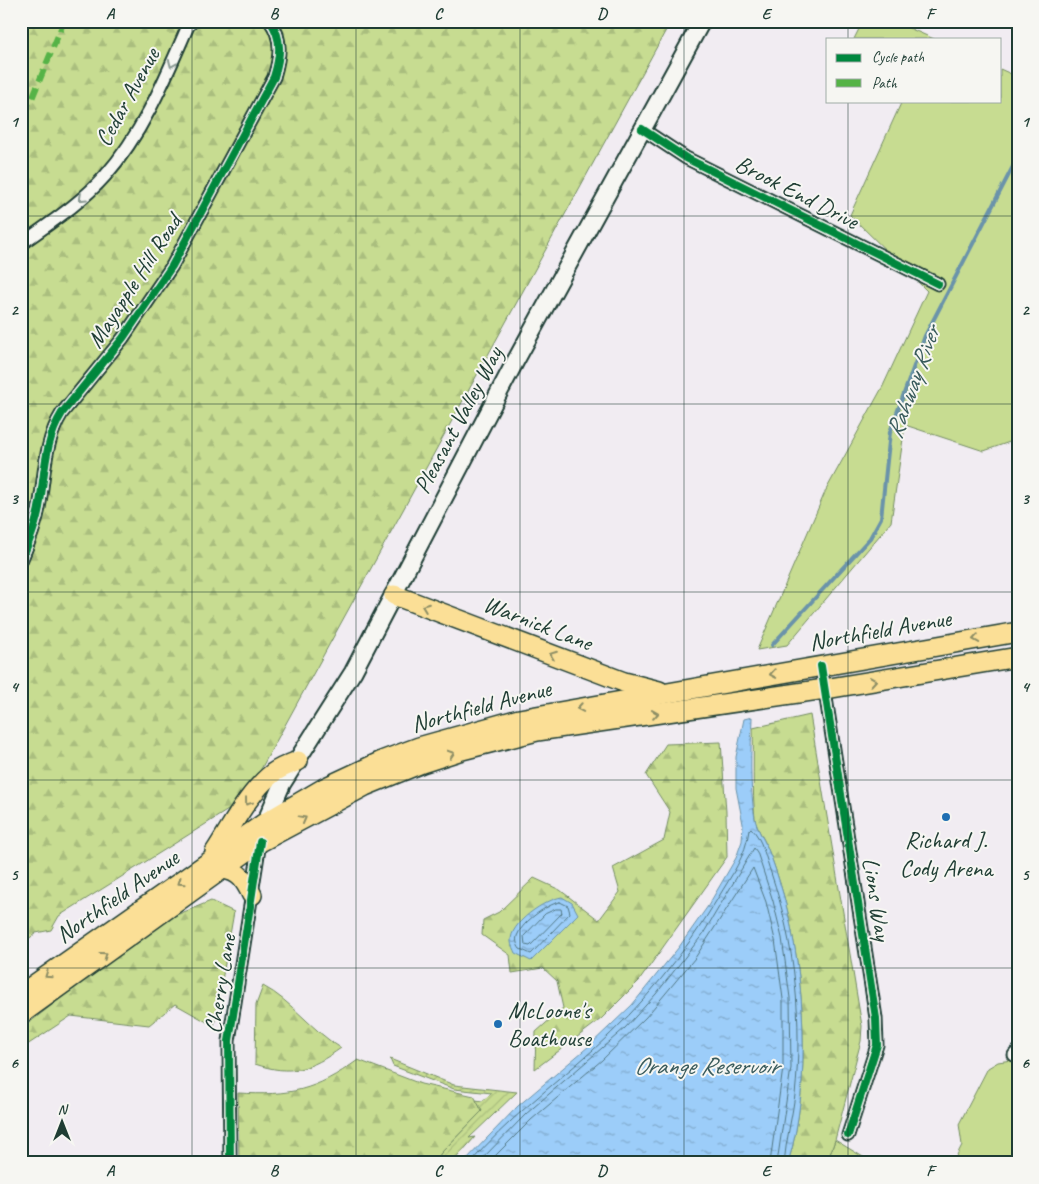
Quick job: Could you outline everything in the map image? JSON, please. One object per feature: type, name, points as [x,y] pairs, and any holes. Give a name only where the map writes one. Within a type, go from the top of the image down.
[{"type":"main road","name":"Pleasant Valley Way","points":[[260,842],[264,824],[282,784],[353,672],[516,360],[702,21]]},
{"type":"main road","name":"Warnick Lane","points":[[394,595],[624,682],[665,693]]},
{"type":"main road","name":"Northfield Avenue","points":[[21,994],[216,866],[365,786],[447,755],[629,709],[665,693],[1018,632]]},
{"type":"main road","name":"Northfield Avenue","points":[[21,1014],[216,866],[264,824],[326,787],[384,760],[419,747],[458,734],[519,719],[825,689],[1018,657]]},
{"type":"main road","points":[[252,895],[239,875],[234,871],[216,866],[248,803],[262,784],[274,773],[298,760]]},
{"type":"street","name":"Cedar Avenue","points":[[21,244],[72,207],[104,177],[134,139],[160,91],[188,26],[193,21]]},
{"type":"street","name":"Mayapple Hill Road","points":[[21,561],[38,512],[46,454],[53,426],[123,338],[172,266],[274,77],[279,61],[279,46],[277,32],[270,21]]},
{"type":"street","name":"Brook End Drive","points":[[642,129],[686,158],[938,284]]},
{"type":"street","name":"Lions Way","points":[[821,666],[876,1018],[877,1045],[866,1085],[848,1135]]},
{"type":"street","name":"Cherry Lane","points":[[230,1163],[229,1041],[260,842]]},
{"type":"green space","points":[[21,21],[671,21],[244,800],[59,916],[51,930],[36,933],[21,945]]},
{"type":"green space","points":[[863,21],[893,21],[932,38],[854,38]]},
{"type":"green space","points":[[1002,70],[1018,77],[1018,439],[984,451],[905,425],[891,522],[787,645],[757,650],[826,490],[883,386],[927,291],[850,215],[902,102],[1002,102]]},
{"type":"green space","points":[[810,715],[862,1026],[861,1041],[835,1140],[827,1163],[788,1163],[796,1132],[803,1065],[801,995],[797,961],[784,897],[772,859],[755,819],[753,728]]},
{"type":"green space","points":[[721,742],[727,857],[639,981],[601,1019],[535,1069],[536,1032],[563,1008],[557,981],[543,968],[512,973],[510,955],[482,935],[483,920],[499,912],[534,878],[560,890],[599,920],[620,892],[613,868],[664,840],[670,812],[646,775],[666,744]]},
{"type":"green space","points":[[211,901],[234,912],[214,1026],[175,1004],[149,1025],[71,1016],[21,1049],[21,1029],[159,922]]},
{"type":"green space","points":[[263,986],[273,992],[341,1048],[320,1061],[300,1069],[279,1070],[255,1064],[256,1005]]},
{"type":"green space","points":[[390,1059],[454,1085],[517,1092],[469,1138],[475,1137],[452,1163],[435,1163],[441,1153],[482,1111],[476,1100],[482,1101],[492,1093],[454,1089],[393,1066]]},
{"type":"green space","points":[[1018,1059],[1018,1163],[953,1163],[962,1145],[959,1124],[988,1068],[998,1062]]},
{"type":"green space","points":[[358,1060],[421,1084],[474,1096],[482,1111],[441,1153],[435,1163],[239,1163],[238,1093],[273,1093],[301,1089],[328,1079]]},
{"type":"green space","points":[[835,1140],[873,1163],[827,1163]]},
{"type":"water","name":"Orange Reservoir","points":[[752,717],[751,781],[755,819],[772,859],[784,897],[797,960],[801,995],[803,1065],[796,1132],[788,1163],[463,1163],[518,1106],[589,1046],[632,1005],[679,947],[708,906],[736,858],[742,841],[743,824],[736,788],[736,757],[744,719]]},
{"type":"water","points":[[562,897],[572,903],[578,914],[531,961],[515,953],[511,942],[516,927],[538,907]]},
{"type":"waterway","name":"Rahway River","points":[[772,645],[870,538],[881,518],[890,432],[925,336],[1018,157]]},
{"type":"marked path","points":[[21,111],[31,101],[64,21]]},
{"type":"cycle path","points":[[21,561],[37,517],[46,456],[56,423],[123,338],[172,266],[274,77],[278,62],[279,41],[270,21]]},
{"type":"cycle path","points":[[642,129],[686,158],[938,284]]},
{"type":"cycle path","points":[[821,666],[876,1018],[877,1045],[848,1135]]},
{"type":"cycle path","points":[[230,1163],[229,1041],[260,842]]},
{"type":"place","name":"Richard J. Cody Arena","points":[[946,817]]},
{"type":"place","name":"McLoone's Boathouse","points":[[498,1024]]}]
